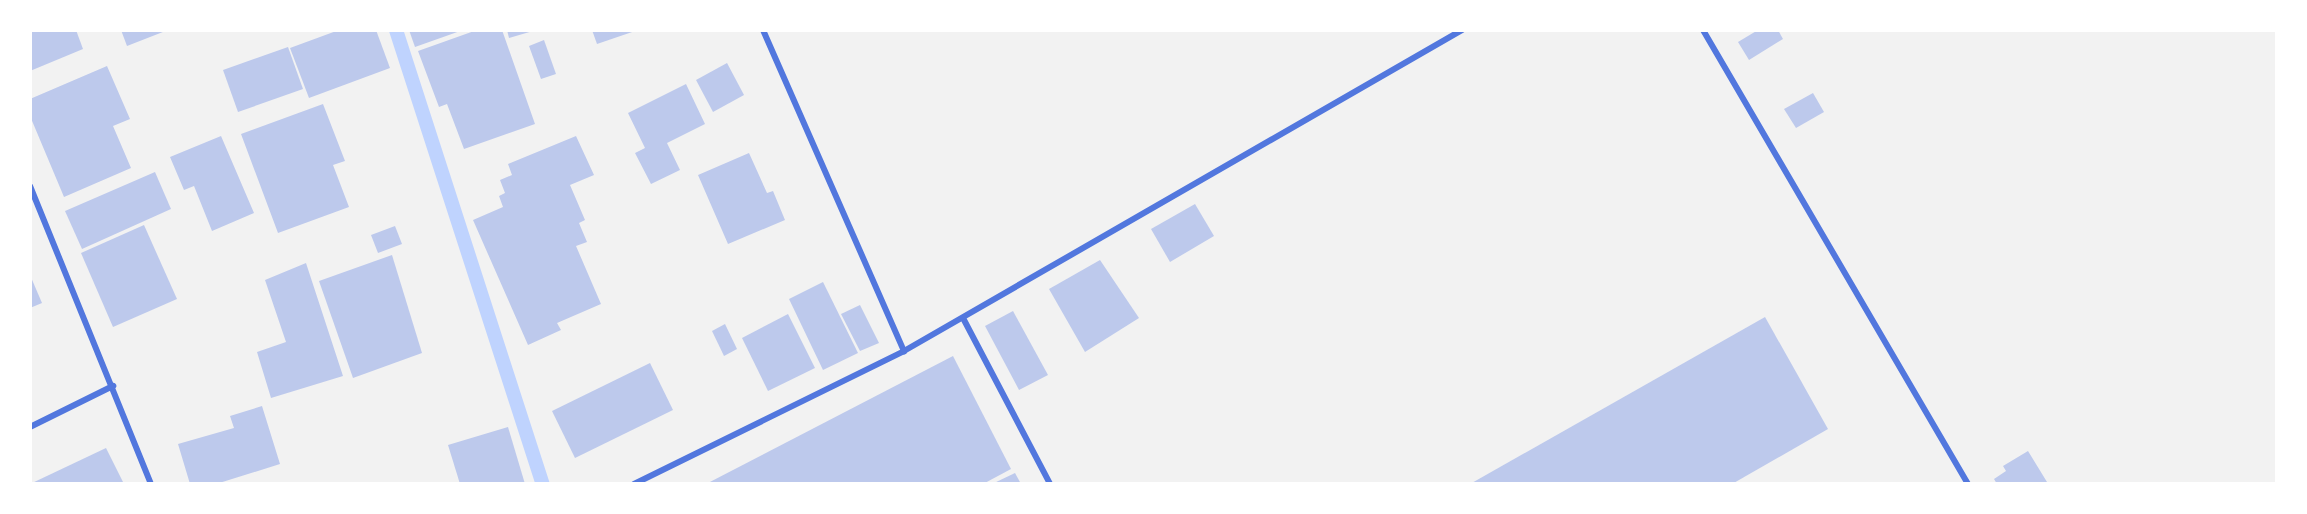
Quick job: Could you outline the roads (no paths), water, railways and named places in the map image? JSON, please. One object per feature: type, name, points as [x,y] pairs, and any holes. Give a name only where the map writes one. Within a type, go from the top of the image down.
[{"type":"street","points":[[763,30],[904,351]]},
{"type":"street","points":[[634,484],[904,351],[1462,30]]},
{"type":"street","points":[[1703,30],[1968,484]]},
{"type":"street","points":[[30,186],[151,484]]},
{"type":"street","points":[[963,318],[1050,484]]},
{"type":"street","points":[[30,427],[113,386]]},
{"type":"waterway","points":[[396,30],[543,484]]}]
